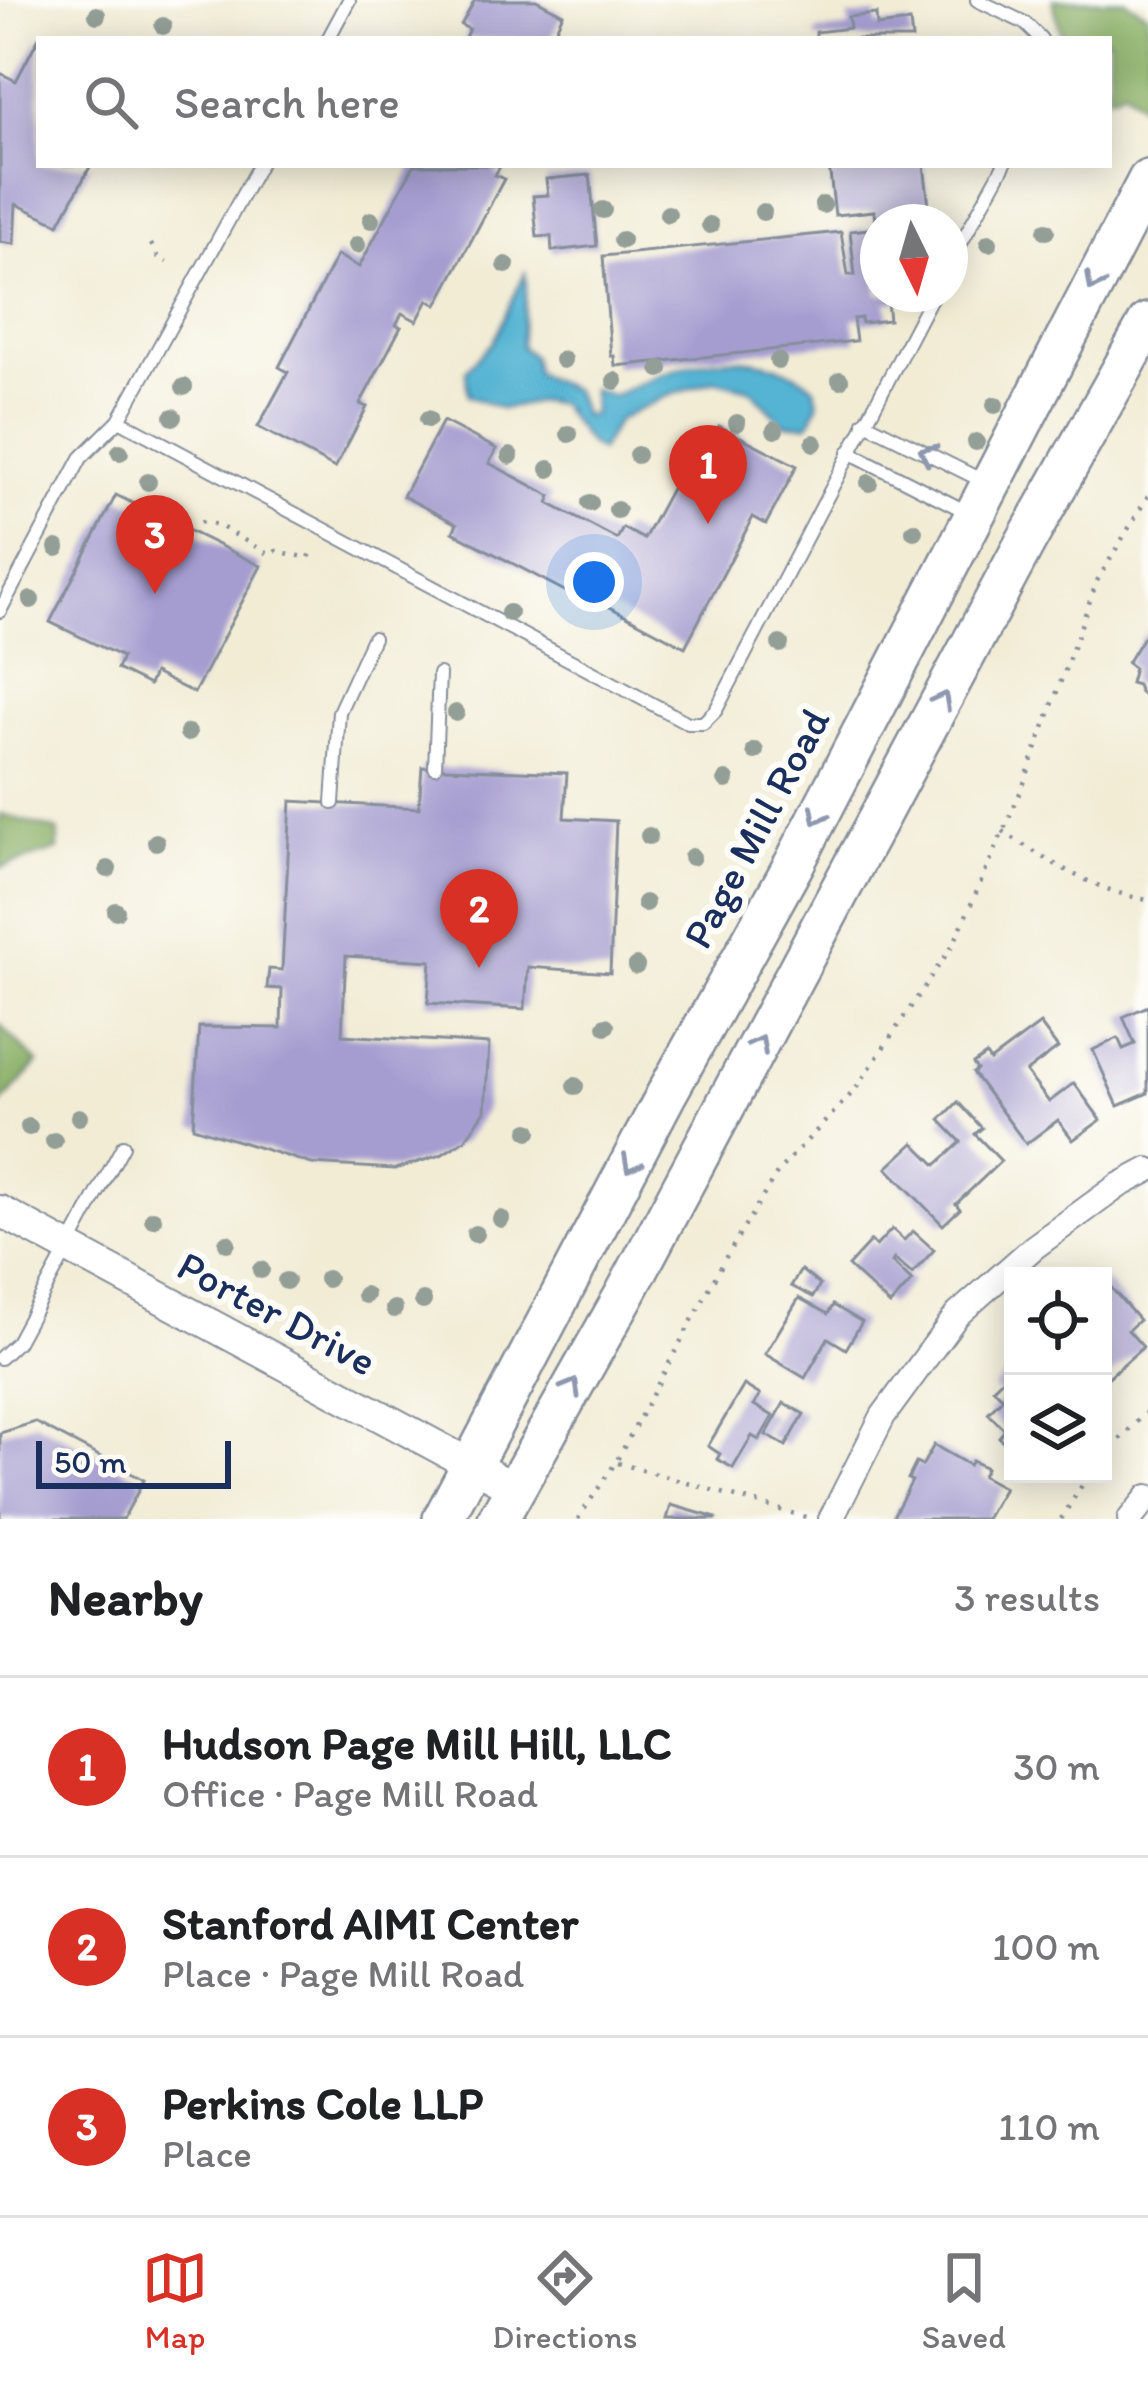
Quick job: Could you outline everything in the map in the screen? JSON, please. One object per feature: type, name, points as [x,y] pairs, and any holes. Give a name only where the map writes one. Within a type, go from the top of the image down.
[{"type":"main road","name":"Page Mill Road","points":[[443,1519],[667,1093],[794,864],[1148,180]]},
{"type":"main road","points":[[506,1503],[625,1294],[1025,543],[1148,323]]},
{"type":"street","points":[[831,1519],[883,1416],[957,1315],[1034,1246],[1148,1170]]},
{"type":"street","name":"Porter Drive","points":[[0,1211],[472,1466],[506,1503]]},
{"type":"street","points":[[1130,1519],[1148,1497]]},
{"type":"lane","points":[[330,36],[349,0]]},
{"type":"lane","points":[[977,0],[1025,23],[1038,36]]},
{"type":"lane","points":[[0,611],[81,458],[118,420],[257,168]]},
{"type":"lane","points":[[968,230],[1002,168]]},
{"type":"lane","points":[[118,420],[688,723],[703,724],[716,710],[923,312]]},
{"type":"lane","points":[[864,422],[981,499]]},
{"type":"lane","points":[[849,452],[981,499]]},
{"type":"lane","points":[[333,802],[339,712],[373,638]]},
{"type":"lane","points":[[435,767],[439,674]]},
{"type":"lane","points":[[0,1358],[17,1342],[123,1146]]},
{"type":"path","points":[[151,244],[167,262]]},
{"type":"path","points":[[578,1519],[616,1462],[726,1257],[779,1170],[855,1090],[955,943],[1003,831],[1097,581],[1148,496]]},
{"type":"path","points":[[200,523],[218,525],[270,555],[276,551],[308,558],[318,536]]},
{"type":"path","points":[[1003,831],[1083,877],[1123,896],[1148,900]]},
{"type":"path","points":[[1112,1448],[1148,1410]]},
{"type":"path","points":[[616,1462],[814,1519]]},
{"type":"path","points":[[1061,1519],[1083,1483]]},
{"type":"green space","points":[[1053,0],[1125,0],[1148,14],[1148,95],[1141,106],[1124,89],[1112,95],[1112,36],[1062,36]]},
{"type":"green space","points":[[0,814],[58,831],[58,850],[0,868]]},
{"type":"green space","points":[[0,1025],[38,1063],[0,1105]]},
{"type":"water","points":[[525,273],[521,347],[532,356],[536,374],[574,390],[583,416],[593,414],[592,389],[613,396],[689,365],[739,359],[790,372],[815,387],[818,404],[809,424],[784,424],[750,389],[715,380],[618,420],[600,451],[589,444],[559,404],[539,401],[502,409],[468,396],[466,370],[493,342]]},
{"type":"building","points":[[475,0],[536,0],[563,14],[552,36],[466,36],[469,29],[461,25]]},
{"type":"building","points":[[876,14],[877,26],[910,22],[912,36],[816,36],[816,32],[850,28],[848,17]]},
{"type":"building","points":[[36,43],[36,168],[89,168],[59,224],[16,204],[14,244],[0,242],[0,73],[16,81]]},
{"type":"building","points":[[412,168],[499,168],[495,175],[504,179],[437,305],[428,300],[417,321],[402,313],[396,325],[401,327],[360,404],[367,407],[335,468],[258,427],[288,372],[279,367],[337,255],[359,267]]},
{"type":"building","points":[[829,168],[924,168],[929,204],[860,204],[860,212],[835,215]]},
{"type":"building","points":[[590,175],[597,246],[552,251],[551,236],[537,237],[533,196],[548,195],[546,179]]},
{"type":"building","points":[[860,230],[860,312],[888,312],[889,320],[862,323],[861,318],[853,319],[856,341],[615,366],[603,256],[841,232],[848,275],[855,275],[850,231]]},
{"type":"building","points":[[443,421],[497,449],[489,463],[551,496],[548,503],[617,539],[623,528],[644,539],[680,472],[691,477],[719,426],[797,466],[766,524],[753,517],[685,647],[604,604],[607,599],[586,588],[580,599],[453,532],[457,524],[403,496]]},
{"type":"building","points":[[116,495],[261,566],[194,693],[154,673],[149,685],[117,669],[122,657],[50,622]]},
{"type":"building","points":[[1148,629],[1148,697],[1130,683],[1134,668],[1127,663]]},
{"type":"building","points":[[422,767],[567,773],[564,818],[616,821],[610,973],[528,967],[525,1009],[428,1003],[431,961],[346,956],[342,1035],[489,1044],[485,1111],[465,1140],[441,1155],[395,1169],[312,1164],[193,1127],[199,1027],[281,1028],[282,989],[267,988],[269,969],[282,970],[291,801],[419,808]]},
{"type":"building","points":[[1148,1006],[1148,1093],[1118,1106],[1093,1050],[1118,1038],[1123,1049],[1135,1044],[1123,1017]]},
{"type":"building","points":[[1040,1024],[1058,1048],[1026,1072],[1049,1102],[1074,1083],[1101,1120],[1073,1140],[1058,1120],[1026,1144],[973,1073],[977,1070],[973,1064],[986,1055],[990,1061]]},
{"type":"building","points":[[958,1102],[982,1128],[975,1134],[1001,1161],[956,1204],[960,1209],[943,1225],[887,1168],[914,1143],[936,1165],[961,1142],[940,1120]]},
{"type":"building","points":[[892,1229],[904,1240],[913,1231],[934,1250],[912,1274],[894,1259],[912,1281],[890,1305],[848,1266],[871,1241],[876,1246]]},
{"type":"building","points":[[801,1270],[820,1285],[813,1297],[791,1286]]},
{"type":"building","points":[[1112,1288],[1139,1320],[1128,1330],[1143,1347],[1112,1374]]},
{"type":"building","points":[[799,1298],[828,1314],[833,1305],[862,1322],[846,1349],[828,1338],[805,1378],[765,1354]]},
{"type":"building","points":[[1004,1378],[1004,1429],[988,1413],[1003,1398],[993,1388]]},
{"type":"building","points":[[744,1385],[760,1395],[754,1405],[773,1416],[759,1440],[752,1436],[733,1468],[717,1459],[720,1454],[708,1446]]},
{"type":"building","points":[[784,1403],[804,1414],[786,1446],[766,1435]]},
{"type":"building","points":[[35,1422],[144,1480],[123,1519],[0,1519],[0,1433]]},
{"type":"building","points":[[934,1445],[969,1465],[972,1461],[986,1468],[982,1476],[1004,1488],[986,1519],[893,1516],[916,1463],[922,1466]]},
{"type":"building","points":[[671,1505],[716,1518],[716,1519],[667,1519]]},
{"type":"place","name":"Hudson Page Mill Hill, LLC","points":[[708,524]]},
{"type":"place","name":"Perkins Cole LLP","points":[[155,594]]},
{"type":"place","name":"Stanford AIMI Center","points":[[479,968]]}]
